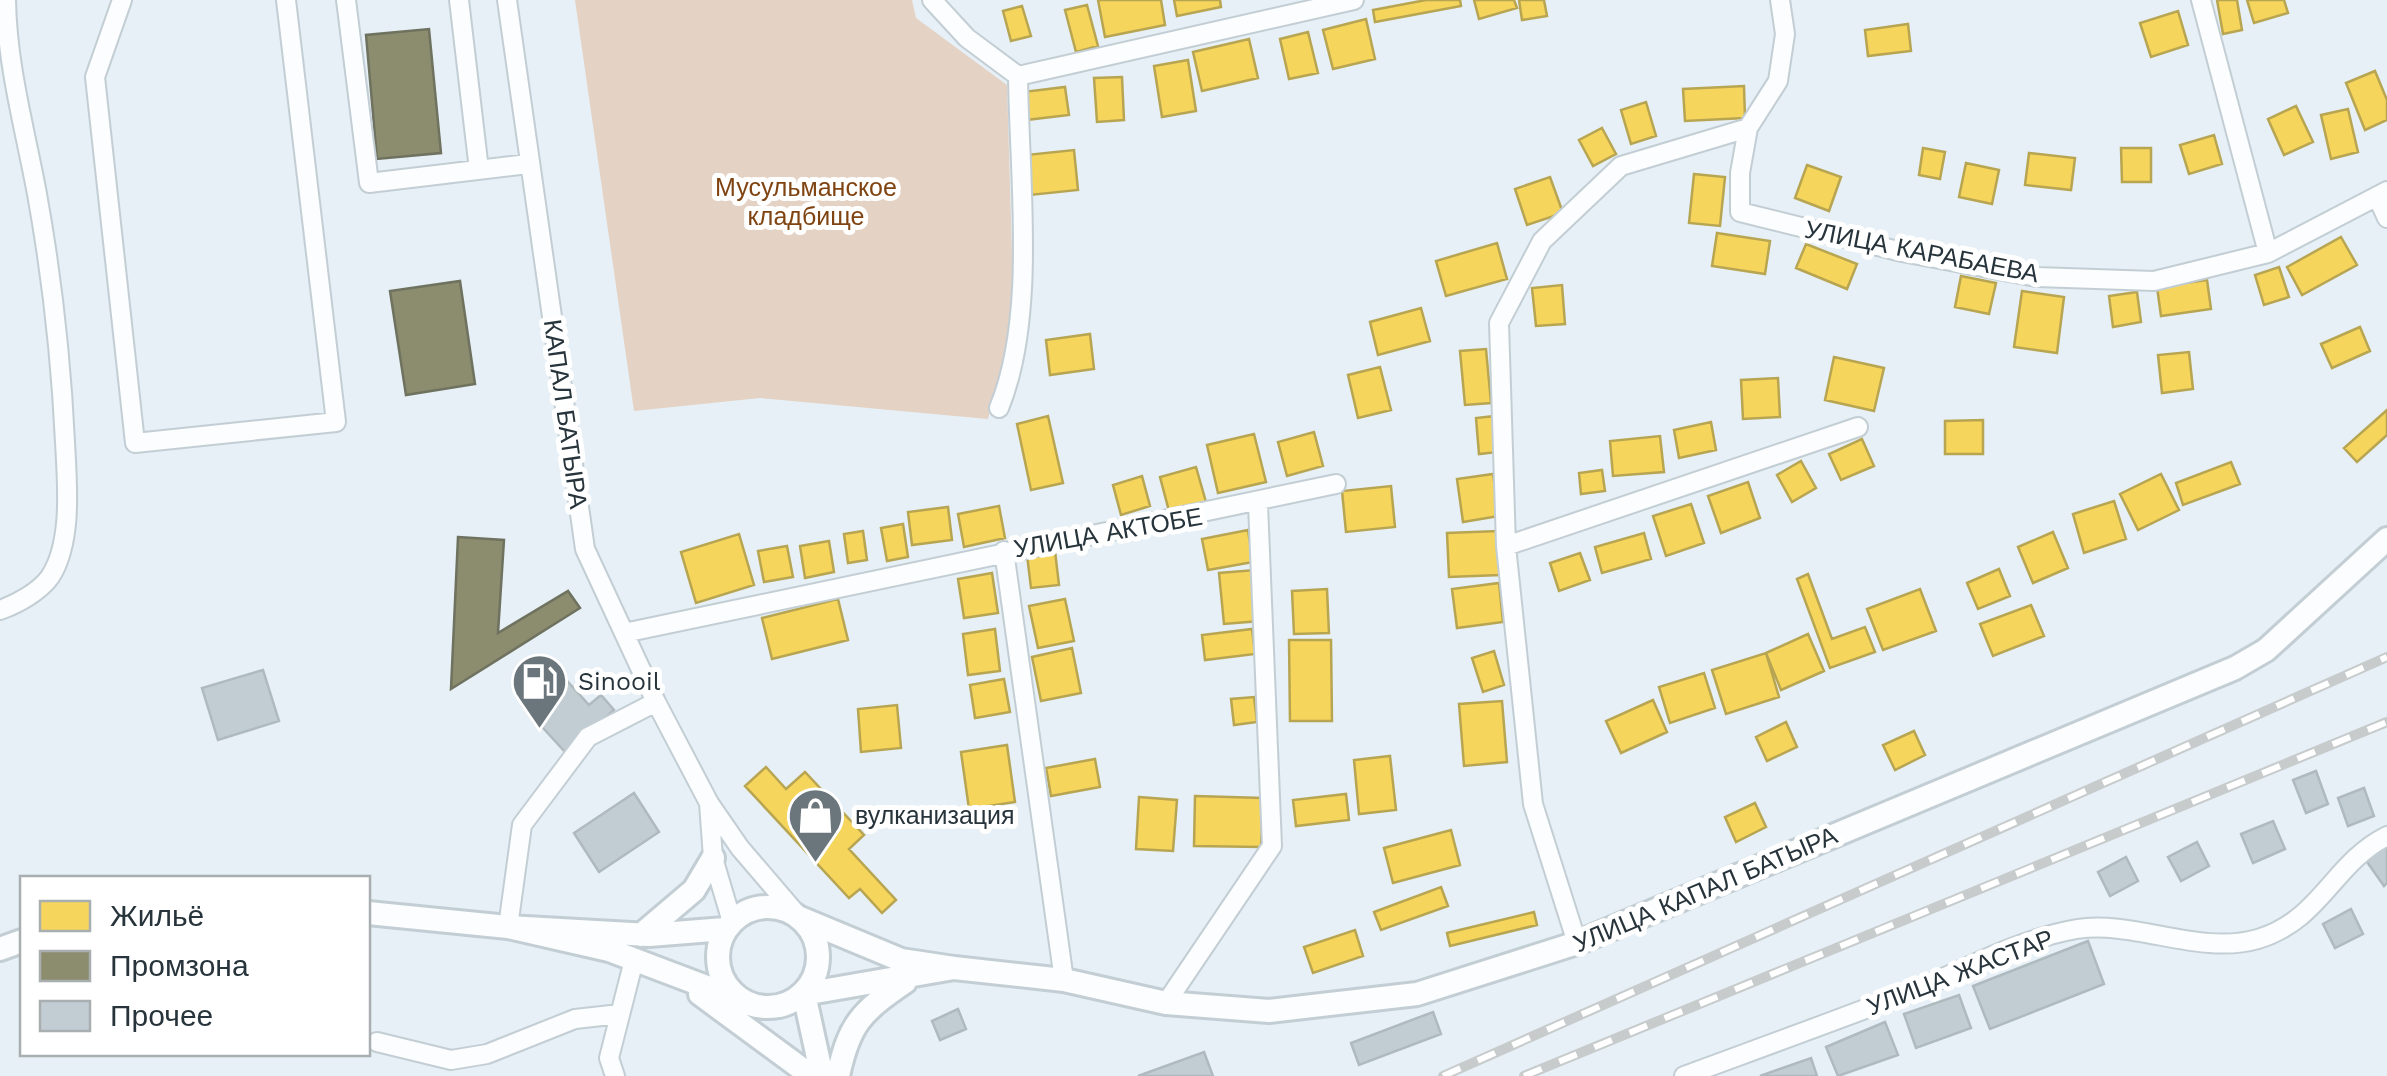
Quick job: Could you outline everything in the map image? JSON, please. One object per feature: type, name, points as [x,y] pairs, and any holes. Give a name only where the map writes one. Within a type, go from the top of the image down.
[{"type":"main road","name":"УЛИЦА КАПАЛ БАТЫРА","points":[[800,918],[901,960],[1064,980],[1166,1003],[1269,1010],[1418,994],[1577,943],[2234,668],[2266,650],[2387,539]]},
{"type":"main road","points":[[641,935],[694,890],[713,858]]},
{"type":"main road","points":[[768,906],[800,918],[818,947],[818,964],[804,994],[810,1074],[721,976],[719,944],[729,926],[751,909],[768,906]]},
{"type":"main road","points":[[370,914],[641,935],[729,926]]},
{"type":"main road","points":[[508,927],[634,960],[749,1003],[773,1007],[804,994]]},
{"type":"main road","name":"УЛИЦА КАПАЛ БАТЫРА","points":[[804,994],[910,979],[954,968]]},
{"type":"main road","points":[[672,974],[810,1074]]},
{"type":"main road","points":[[838,1076],[847,1032],[872,1005],[910,979]]},
{"type":"street","points":[[0,610],[19,603],[50,577],[63,538],[67,478],[60,329],[22,112],[7,52],[6,0]]},
{"type":"street","points":[[122,0],[95,77],[135,443],[336,422],[286,0]]},
{"type":"street","points":[[346,0],[368,183],[528,164]]},
{"type":"street","points":[[459,0],[479,170]]},
{"type":"street","name":"КАПАЛ БАТЫРА","points":[[507,0],[586,550],[656,702],[709,802],[740,848],[800,918]]},
{"type":"street","points":[[932,0],[967,38],[1018,76],[1354,0]]},
{"type":"street","points":[[1577,943],[1533,804],[1506,546],[1499,324],[1542,241],[1620,166],[1748,128],[1778,81],[1785,34],[1780,0]]},
{"type":"street","points":[[2201,0],[2268,253]]},
{"type":"street","points":[[999,408],[1011,379],[1023,298],[1018,76]]},
{"type":"street","name":"УЛИЦА КАРАБАЕВА","points":[[1748,128],[1740,174],[1740,212],[1902,252],[2037,277],[2154,281],[2268,253],[2382,193]]},
{"type":"street","points":[[2382,193],[2387,218]]},
{"type":"street","points":[[1506,546],[1858,428]]},
{"type":"street","name":"УЛИЦА АКТОБЕ","points":[[624,633],[1004,551],[1258,504],[1336,484]]},
{"type":"street","points":[[1166,1003],[1272,846],[1258,504]]},
{"type":"street","points":[[1004,551],[1064,980]]},
{"type":"street","points":[[508,927],[522,825],[588,737],[656,702]]},
{"type":"street","name":"КАПАЛ БАТЫРА","points":[[709,802],[713,858],[729,926]]},
{"type":"street","name":"УЛИЦА ЖАСТАР","points":[[1684,1076],[1914,990],[2037,938],[2081,928],[2216,941],[2256,940],[2298,922],[2346,867],[2387,836]]},
{"type":"street","points":[[615,1076],[610,1058],[634,960]]},
{"type":"street","points":[[377,1042],[450,1060],[487,1054],[575,1018],[620,1014]]},
{"type":"green space","name":"Мусульманское кладбище","points":[[575,0],[912,0],[916,18],[1007,85],[1014,321],[988,419],[760,398],[634,411]]},
{"type":"building: Жильё","points":[[1098,0],[1161,0],[1165,25],[1105,37]]},
{"type":"building: Жильё","points":[[1174,0],[1220,0],[1221,7],[1177,16]]},
{"type":"building: Жильё","points":[[1426,0],[1460,0],[1461,6],[1375,22],[1373,10]]},
{"type":"building: Жильё","points":[[1474,0],[1514,0],[1517,8],[1479,19]]},
{"type":"building: Жильё","points":[[1519,0],[1544,0],[1547,16],[1522,20]]},
{"type":"building: Жильё","points":[[2217,0],[2237,0],[2242,30],[2223,34]]},
{"type":"building: Жильё","points":[[2247,0],[2284,0],[2288,13],[2254,23]]},
{"type":"building: Жильё","points":[[1087,5],[1098,46],[1076,52],[1065,10]]},
{"type":"building: Жильё","points":[[1022,6],[1031,36],[1011,41],[1003,11]]},
{"type":"building: Жильё","points":[[2178,11],[2188,45],[2151,57],[2140,23]]},
{"type":"building: Жильё","points":[[1366,19],[1375,59],[1333,69],[1323,30]]},
{"type":"building: Жильё","points":[[1908,24],[1911,51],[1868,56],[1865,30]]},
{"type":"building: Жильё","points":[[1308,32],[1318,73],[1289,79],[1280,39]]},
{"type":"building: Жильё","points":[[1249,39],[1258,78],[1202,91],[1193,52]]},
{"type":"building: Жильё","points":[[1188,60],[1196,111],[1162,117],[1154,66]]},
{"type":"building: Жильё","points":[[2375,71],[2387,100],[2387,120],[2365,130],[2346,83]]},
{"type":"building: Жильё","points":[[1122,77],[1124,120],[1097,122],[1094,78]]},
{"type":"building: Жильё","points":[[1744,86],[1745,118],[1685,121],[1683,89]]},
{"type":"building: Жильё","points":[[1065,87],[1069,115],[1026,120],[1023,92]]},
{"type":"building: Жильё","points":[[1646,102],[1656,136],[1631,144],[1621,110]]},
{"type":"building: Жильё","points":[[2296,106],[2313,142],[2284,155],[2268,119]]},
{"type":"building: Жильё","points":[[2348,109],[2358,152],[2331,159],[2321,115]]},
{"type":"building: Жильё","points":[[1602,128],[1616,154],[1593,166],[1579,140]]},
{"type":"building: Жильё","points":[[2214,135],[2222,164],[2189,174],[2180,145]]},
{"type":"building: Жильё","points":[[1923,148],[1945,152],[1940,179],[1919,175]]},
{"type":"building: Жильё","points":[[2121,148],[2151,148],[2151,182],[2122,182]]},
{"type":"building: Жильё","points":[[1074,150],[1078,190],[1030,195],[1026,155]]},
{"type":"building: Жильё","points":[[2029,153],[2075,158],[2071,190],[2025,185]]},
{"type":"building: Жильё","points":[[1966,163],[1999,170],[1992,204],[1959,197]]},
{"type":"building: Жильё","points":[[1807,165],[1841,177],[1829,211],[1795,198]]},
{"type":"building: Жильё","points":[[1694,174],[1725,177],[1720,226],[1689,223]]},
{"type":"building: Жильё","points":[[1550,177],[1563,213],[1527,225],[1515,189]]},
{"type":"building: Жильё","points":[[1717,233],[1770,241],[1765,274],[1712,266]]},
{"type":"building: Жильё","points":[[2341,237],[2357,265],[2302,295],[2287,267]]},
{"type":"building: Жильё","points":[[1497,243],[1507,279],[1446,296],[1436,261]]},
{"type":"building: Жильё","points":[[1806,244],[1857,264],[1847,289],[1796,268]]},
{"type":"building: Жильё","points":[[2279,267],[2289,297],[2264,305],[2255,275]]},
{"type":"building: Жильё","points":[[1961,276],[1996,283],[1989,314],[1955,307]]},
{"type":"building: Жильё","points":[[2207,280],[2211,309],[2161,316],[2157,287]]},
{"type":"building: Жильё","points":[[1562,285],[1565,324],[1536,326],[1532,288]]},
{"type":"building: Жильё","points":[[2022,291],[2064,297],[2057,353],[2014,347]]},
{"type":"building: Жильё","points":[[2137,292],[2141,322],[2113,327],[2109,296]]},
{"type":"building: Жильё","points":[[1421,308],[1430,341],[1378,355],[1370,322]]},
{"type":"building: Жильё","points":[[2360,327],[2370,351],[2332,368],[2321,344]]},
{"type":"building: Жильё","points":[[1090,334],[1094,369],[1050,375],[1046,340]]},
{"type":"building: Жильё","points":[[1486,349],[1491,403],[1465,405],[1460,351]]},
{"type":"building: Жильё","points":[[2189,352],[2193,389],[2162,393],[2158,355]]},
{"type":"building: Жильё","points":[[1834,357],[1884,368],[1874,411],[1825,400]]},
{"type":"building: Жильё","points":[[1380,367],[1391,410],[1358,418],[1348,375]]},
{"type":"building: Жильё","points":[[1778,378],[1780,417],[1743,419],[1741,380]]},
{"type":"building: Жильё","points":[[2387,410],[2387,435],[2357,462],[2344,448]]},
{"type":"building: Жильё","points":[[1048,416],[1063,483],[1031,490],[1017,424]]},
{"type":"building: Жильё","points":[[1495,416],[1498,452],[1479,454],[1476,418]]},
{"type":"building: Жильё","points":[[1983,420],[1983,454],[1945,454],[1945,421]]},
{"type":"building: Жильё","points":[[1711,422],[1716,450],[1679,458],[1674,430]]},
{"type":"building: Жильё","points":[[1314,432],[1323,466],[1287,476],[1278,442]]},
{"type":"building: Жильё","points":[[1254,434],[1266,482],[1218,493],[1207,445]]},
{"type":"building: Жильё","points":[[1660,436],[1664,472],[1613,476],[1610,441]]},
{"type":"building: Жильё","points":[[1862,439],[1874,466],[1841,480],[1829,454]]},
{"type":"building: Жильё","points":[[1801,461],[1816,488],[1792,502],[1777,475]]},
{"type":"building: Жильё","points":[[2231,462],[2240,484],[2183,505],[2176,483]]},
{"type":"building: Жильё","points":[[1196,467],[1206,502],[1169,511],[1160,477]]},
{"type":"building: Жильё","points":[[1602,470],[1605,491],[1581,494],[1579,473]]},
{"type":"building: Жильё","points":[[1493,474],[1499,516],[1463,522],[1457,479]]},
{"type":"building: Жильё","points":[[2161,474],[2179,510],[2138,530],[2120,494]]},
{"type":"building: Жильё","points":[[1142,476],[1150,506],[1121,515],[1113,485]]},
{"type":"building: Жильё","points":[[1748,482],[1760,518],[1721,533],[1708,496]]},
{"type":"building: Жильё","points":[[1391,486],[1395,527],[1346,532],[1342,491]]},
{"type":"building: Жильё","points":[[2114,501],[2126,539],[2084,553],[2073,514]]},
{"type":"building: Жильё","points":[[1691,504],[1704,543],[1666,556],[1653,516]]},
{"type":"building: Жильё","points":[[999,506],[1005,538],[964,547],[958,514]]},
{"type":"building: Жильё","points":[[948,507],[952,540],[912,545],[908,512]]},
{"type":"building: Жильё","points":[[903,524],[908,557],[887,561],[881,528]]},
{"type":"building: Жильё","points":[[1248,530],[1253,562],[1208,570],[1202,539]]},
{"type":"building: Жильё","points":[[863,531],[867,560],[848,563],[844,534]]},
{"type":"building: Жильё","points":[[1498,531],[1500,575],[1449,577],[1447,533]]},
{"type":"building: Жильё","points":[[2053,532],[2068,568],[2033,583],[2018,547]]},
{"type":"building: Жильё","points":[[1644,533],[1651,559],[1602,573],[1595,547]]},
{"type":"building: Жильё","points":[[739,534],[754,585],[696,603],[681,552]]},
{"type":"building: Жильё","points":[[829,541],[834,572],[805,578],[800,546]]},
{"type":"building: Жильё","points":[[787,546],[793,577],[764,582],[758,551]]},
{"type":"building: Жильё","points":[[1055,551],[1059,585],[1031,588],[1027,555]]},
{"type":"building: Жильё","points":[[1580,553],[1590,580],[1559,591],[1550,563]]},
{"type":"building: Жильё","points":[[1999,569],[2010,596],[1978,609],[1967,583]]},
{"type":"building: Жильё","points":[[1255,570],[1260,621],[1224,624],[1219,573]]},
{"type":"building: Жильё","points":[[992,573],[998,613],[964,618],[958,579]]},
{"type":"building: Жильё","points":[[1808,574],[1832,639],[1865,627],[1875,652],[1830,668],[1797,579]]},
{"type":"building: Жильё","points":[[1499,583],[1503,622],[1457,628],[1452,589]]},
{"type":"building: Жильё","points":[[1327,589],[1329,633],[1294,634],[1292,591]]},
{"type":"building: Жильё","points":[[1920,589],[1936,631],[1883,650],[1867,609]]},
{"type":"building: Жильё","points":[[838,599],[848,640],[772,659],[762,618]]},
{"type":"building: Жильё","points":[[1065,599],[1074,641],[1038,648],[1029,606]]},
{"type":"building: Жильё","points":[[2031,605],[2044,636],[1993,656],[1980,624]]},
{"type":"building: Жильё","points":[[995,629],[1000,671],[968,675],[963,634]]},
{"type":"building: Жильё","points":[[1252,629],[1255,654],[1205,660],[1202,635]]},
{"type":"building: Жильё","points":[[1808,634],[1824,671],[1781,690],[1766,653]]},
{"type":"building: Жильё","points":[[1289,640],[1331,640],[1332,721],[1290,721]]},
{"type":"building: Жильё","points":[[1072,648],[1081,693],[1041,701],[1032,657]]},
{"type":"building: Жильё","points":[[1494,651],[1504,685],[1483,692],[1472,658]]},
{"type":"building: Жильё","points":[[1766,653],[1779,697],[1726,714],[1712,670]]},
{"type":"building: Жильё","points":[[1704,673],[1715,708],[1670,723],[1659,687]]},
{"type":"building: Жильё","points":[[1004,679],[1010,712],[975,718],[970,685]]},
{"type":"building: Жильё","points":[[1254,697],[1257,722],[1234,725],[1231,699]]},
{"type":"building: Жильё","points":[[1653,700],[1667,732],[1621,753],[1606,721]]},
{"type":"building: Жильё","points":[[1502,701],[1507,762],[1464,766],[1459,704]]},
{"type":"building: Жильё","points":[[897,705],[901,748],[861,752],[858,709]]},
{"type":"building: Жильё","points":[[1786,722],[1797,747],[1767,761],[1756,737]]},
{"type":"building: Жильё","points":[[1914,731],[1925,755],[1895,770],[1883,745]]},
{"type":"building: Жильё","points":[[1007,745],[1015,802],[969,809],[961,752]]},
{"type":"building: Жильё","points":[[1390,756],[1396,810],[1359,814],[1354,760]]},
{"type":"building: Жильё","points":[[1095,759],[1100,787],[1051,796],[1046,768]]},
{"type":"building: Жильё","points":[[766,767],[786,789],[805,772],[864,835],[849,849],[896,900],[882,913],[860,889],[849,898],[745,786]]},
{"type":"building: Жильё","points":[[1346,794],[1349,820],[1296,826],[1293,800]]},
{"type":"building: Жильё","points":[[1195,796],[1263,798],[1261,847],[1194,846]]},
{"type":"building: Жильё","points":[[1139,797],[1177,800],[1173,851],[1136,849]]},
{"type":"building: Жильё","points":[[1755,803],[1766,827],[1736,842],[1725,817]]},
{"type":"building: Жильё","points":[[1451,830],[1460,865],[1393,883],[1384,848]]},
{"type":"building: Жильё","points":[[1441,887],[1448,906],[1381,930],[1374,912]]},
{"type":"building: Жильё","points":[[1534,912],[1537,925],[1450,946],[1447,933]]},
{"type":"building: Жильё","points":[[1355,930],[1363,956],[1313,973],[1304,947]]},
{"type":"building: Промзона","points":[[429,29],[441,153],[377,159],[366,35]]},
{"type":"building: Промзона","points":[[460,281],[475,384],[406,395],[390,291]]},
{"type":"building: Промзона","points":[[458,537],[504,540],[498,633],[568,591],[580,608],[451,689]]},
{"type":"building: Прочее","points":[[263,670],[279,721],[218,740],[202,688]]},
{"type":"building: Прочее","points":[[560,673],[589,705],[601,695],[614,710],[566,753],[523,706]]},
{"type":"building: Прочее","points":[[2316,771],[2328,804],[2306,813],[2293,780]]},
{"type":"building: Прочее","points":[[2364,788],[2374,816],[2348,826],[2338,798]]},
{"type":"building: Прочее","points":[[634,793],[659,832],[599,872],[574,833]]},
{"type":"building: Прочее","points":[[2273,821],[2285,849],[2253,863],[2241,834]]},
{"type":"building: Прочее","points":[[2197,842],[2209,866],[2181,881],[2168,857]]},
{"type":"building: Прочее","points":[[2387,843],[2387,883],[2384,886],[2365,859]]},
{"type":"building: Прочее","points":[[2126,857],[2138,881],[2110,896],[2098,872]]},
{"type":"building: Прочее","points":[[2351,909],[2363,934],[2335,948],[2323,924]]},
{"type":"building: Прочее","points":[[2088,941],[2104,984],[1990,1029],[1973,986]]},
{"type":"building: Прочее","points":[[1959,995],[1971,1028],[1916,1048],[1904,1014]]},
{"type":"building: Прочее","points":[[958,1009],[966,1029],[940,1040],[932,1021]]},
{"type":"building: Прочее","points":[[1433,1012],[1441,1034],[1359,1065],[1351,1043]]},
{"type":"building: Прочее","points":[[1885,1022],[1898,1055],[1838,1076],[1826,1047]]},
{"type":"building: Прочее","points":[[1204,1052],[1213,1076],[1138,1076]]},
{"type":"building: Прочее","points":[[1811,1058],[1817,1076],[1760,1076]]},
{"type":"railway","points":[[1443,1076],[2387,657]]},
{"type":"railway","points":[[1524,1076],[2387,722]]},
{"type":"place","name":"Sinooil","points":[[539,730]]},
{"type":"place","name":"вулканизация","points":[[816,864]]}]
